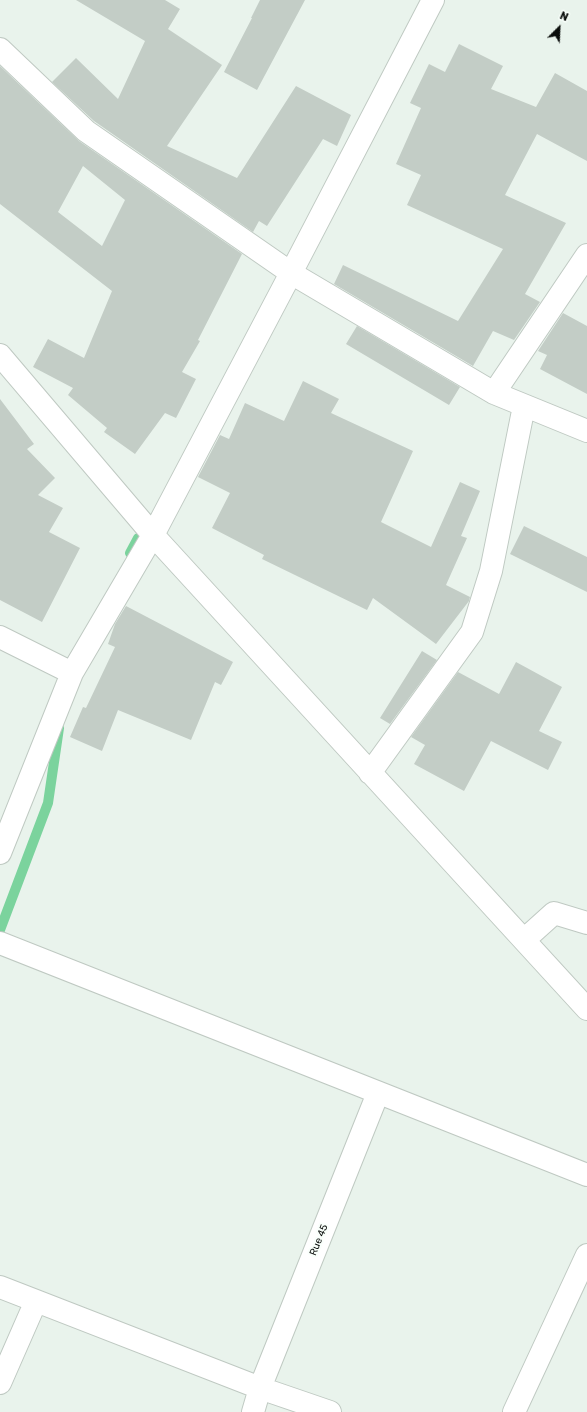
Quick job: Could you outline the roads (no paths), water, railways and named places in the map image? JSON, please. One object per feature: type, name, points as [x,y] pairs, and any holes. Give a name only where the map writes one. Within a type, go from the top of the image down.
[{"type":"street","points":[[0,853],[72,673],[153,535],[433,0]]},
{"type":"street","points":[[0,49],[86,131],[291,273],[494,393],[587,431]]},
{"type":"street","points":[[494,393],[587,255]]},
{"type":"street","points":[[0,355],[153,535],[587,1009]]},
{"type":"street","points":[[370,773],[472,632],[491,571],[524,406]]},
{"type":"street","points":[[0,637],[72,673]]},
{"type":"street","points":[[524,940],[554,913],[587,923]]},
{"type":"street","points":[[0,943],[587,1175]]},
{"type":"street","name":"Rue 45","points":[[253,1412],[260,1388],[378,1092]]},
{"type":"street","points":[[514,1412],[587,1255]]},
{"type":"street","points":[[0,1286],[260,1388],[330,1412]]},
{"type":"street","points":[[0,1383],[36,1301]]},
{"type":"waterway","points":[[130,553],[138,538]]},
{"type":"waterway","points":[[0,930],[48,803],[59,728]]}]
